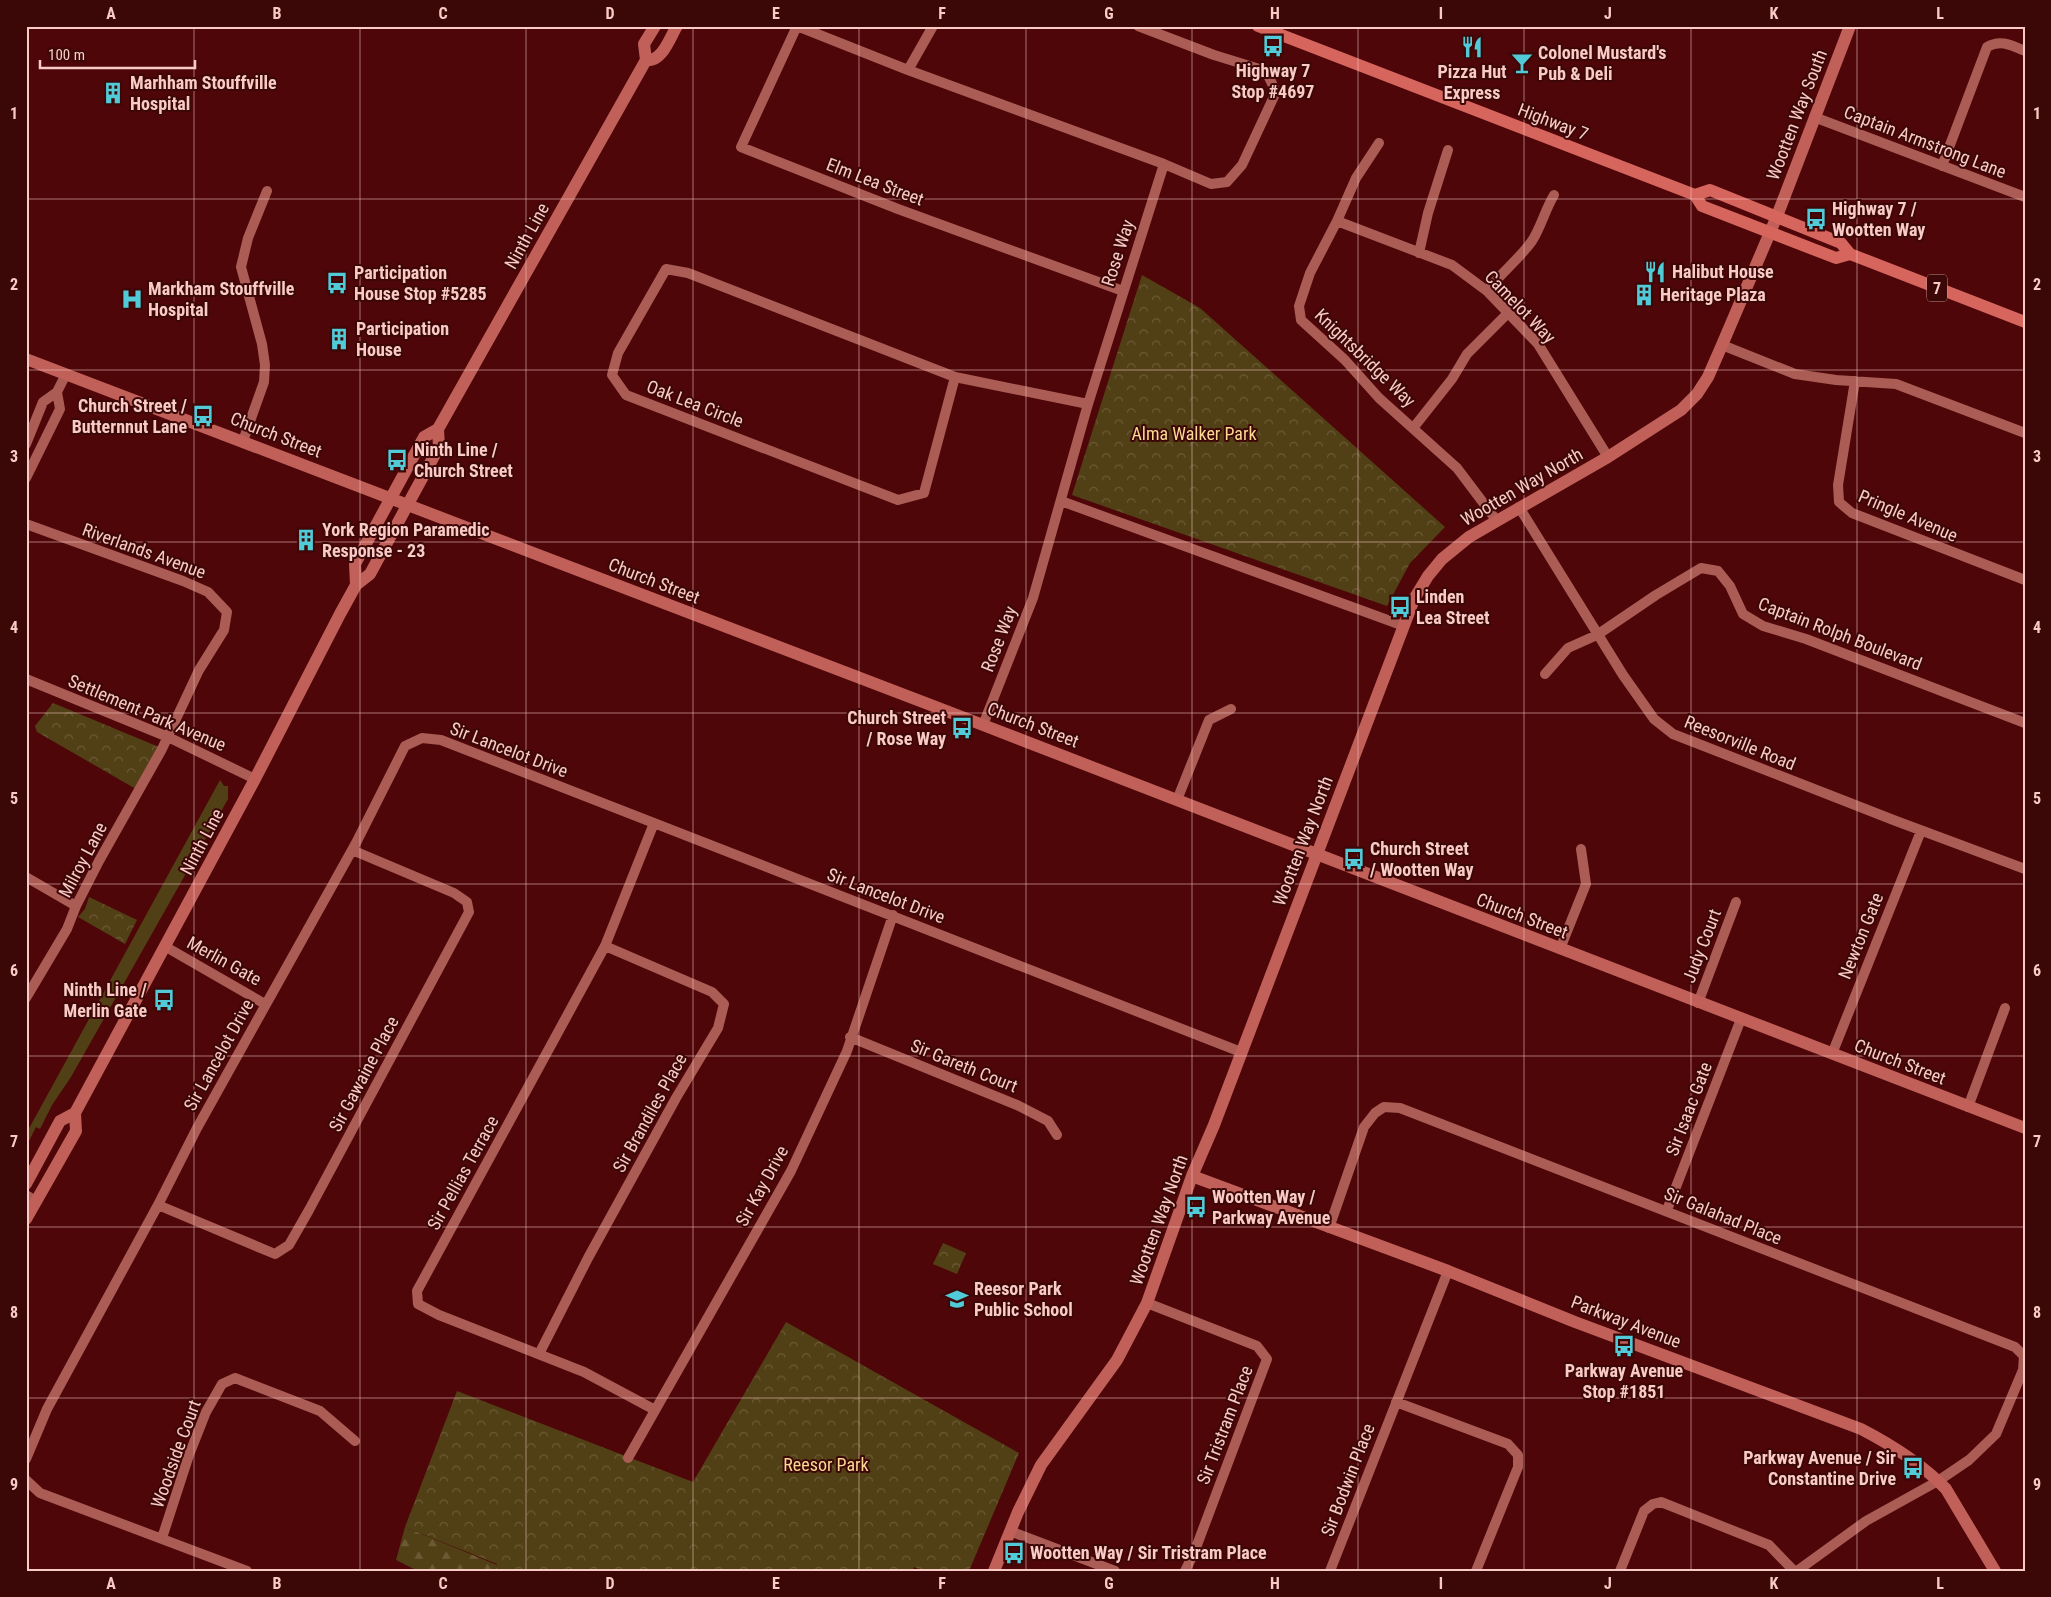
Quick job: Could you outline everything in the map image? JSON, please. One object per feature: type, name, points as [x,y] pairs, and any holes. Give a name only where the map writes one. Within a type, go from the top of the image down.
[{"type":"main road","name":"Highway 7","points":[[1258,26],[1695,196],[1702,206],[1836,258],[1850,254]]},
{"type":"main road","name":"Highway 7","points":[[1695,196],[1710,190],[1842,243],[1850,254],[2025,322]]},
{"type":"street","name":"Ninth Line","points":[[356,585],[355,564],[424,437],[438,429],[646,60],[644,44],[654,26]]},
{"type":"street","name":"Ninth Line","points":[[646,60],[654,60],[660,56],[677,26]]},
{"type":"street","points":[[797,26],[908,70],[1164,164],[1211,184],[1227,182],[1242,165],[1276,92],[1266,72],[1214,55],[1138,26]]},
{"type":"street","name":"Elm Lea Street","points":[[797,26],[741,148],[898,210],[1122,291]]},
{"type":"street","points":[[908,70],[933,26]]},
{"type":"street","name":"Wootten Way South","points":[[1770,232],[1850,26]]},
{"type":"street","points":[[1942,166],[1987,48],[1995,42],[2025,51]]},
{"type":"street","name":"Captain Armstrong Lane","points":[[1814,117],[2025,197]]},
{"type":"street","name":"Knightsbridge Way","points":[[1379,143],[1356,178],[1337,221],[1310,272],[1299,306],[1301,320],[1345,360],[1379,398],[1457,468],[1497,521]]},
{"type":"street","points":[[1419,253],[1428,213],[1448,150]]},
{"type":"street","name":"Rose Way","points":[[983,725],[1033,598],[1122,291],[1164,164]]},
{"type":"street","points":[[243,441],[264,382],[265,365],[262,344],[241,267],[248,238],[267,191]]},
{"type":"street","points":[[1488,291],[1498,276],[1538,232],[1548,204],[1554,195]]},
{"type":"street","name":"Camelot Way","points":[[1337,221],[1452,266],[1488,291],[1538,344],[1608,457]]},
{"type":"street","name":"Wootten Way North","points":[[994,1571],[1040,1465],[1117,1360],[1147,1303],[1192,1176],[1214,1126],[1414,599],[1442,558],[1469,537],[1608,457],[1682,410],[1697,394],[1708,377],[1770,232]]},
{"type":"street","name":"Oak Lea Circle","points":[[955,377],[924,493],[898,500],[626,396],[612,375],[618,354],[666,269],[688,273],[955,377],[1088,404]]},
{"type":"street","points":[[1414,428],[1452,379],[1467,354],[1508,313]]},
{"type":"street","points":[[1722,345],[1795,374],[1896,384],[2025,433]]},
{"type":"street","name":"Church Street","points":[[26,359],[983,725],[2025,1128]]},
{"type":"street","points":[[26,444],[44,402],[57,392],[66,374]]},
{"type":"street","name":"Pringle Avenue","points":[[1855,381],[1838,485],[1839,502],[1852,513],[2025,580]]},
{"type":"street","points":[[26,478],[60,410],[57,392]]},
{"type":"street","name":"Ninth Line","points":[[26,1219],[31,1198],[44,1187],[76,1131],[75,1113],[255,780],[356,585],[370,574],[439,447],[438,429]]},
{"type":"street","points":[[1061,501],[1404,626]]},
{"type":"street","name":"Reesorville Road","points":[[1519,507],[1597,635],[1654,719],[1673,734],[1921,831],[2025,869]]},
{"type":"street","name":"Riverlands Avenue","points":[[26,524],[200,588],[218,600],[227,612],[224,630],[200,670],[168,737]]},
{"type":"street","name":"Captain Rolph Boulevard","points":[[1544,674],[1568,648],[1597,635],[1656,595],[1702,568],[1718,571],[1730,586],[1743,614],[1762,626],[1806,639],[2025,723]]},
{"type":"street","name":"Settlement Park Avenue","points":[[26,679],[168,737],[255,780]]},
{"type":"street","points":[[1177,800],[1209,720],[1231,709]]},
{"type":"street","name":"Milroy Lane","points":[[26,998],[67,929],[76,906],[168,737]]},
{"type":"street","name":"Sir Lancelot Drive","points":[[26,1459],[47,1409],[197,1128],[352,850],[405,746],[422,738],[441,740],[1241,1052]]},
{"type":"street","name":"Sir Pellias Terrace","points":[[654,823],[605,946],[416,1291],[418,1304],[439,1315],[584,1372],[655,1410]]},
{"type":"street","name":"Newton Gate","points":[[1832,1054],[1921,831]]},
{"type":"street","points":[[1560,949],[1586,884],[1581,849]]},
{"type":"street","name":"Sir Gawaine Place","points":[[158,1204],[275,1254],[289,1245],[309,1210],[469,912],[467,902],[454,893],[352,850]]},
{"type":"street","points":[[26,877],[76,906]]},
{"type":"street","name":"Judy Court","points":[[1698,1003],[1736,902]]},
{"type":"street","name":"Sir Kay Drive","points":[[628,1458],[791,1171],[847,1051],[850,1037],[893,915]]},
{"type":"street","name":"Sir Brandiles Place","points":[[539,1354],[652,1141],[718,1028],[724,1004],[712,992],[605,946]]},
{"type":"street","name":"Merlin Gate","points":[[166,947],[266,1004]]},
{"type":"street","points":[[1968,1107],[2005,1008]]},
{"type":"street","name":"Sir Isaac Gate","points":[[1667,1210],[1741,1019]]},
{"type":"street","name":"Sir Gareth Court","points":[[850,1037],[1017,1105],[1048,1121],[1057,1135]]},
{"type":"street","name":"Sir Galahad Place","points":[[1329,1228],[1364,1127],[1376,1113],[1384,1108],[1400,1108],[2016,1347],[2024,1356],[2023,1370],[1996,1434],[1969,1460],[1938,1481],[1866,1521],[1796,1571]]},
{"type":"street","name":"Ninth Line","points":[[27,1180],[60,1121],[75,1113]]},
{"type":"street","name":"Parkway Avenue","points":[[1192,1176],[1329,1228],[1448,1270],[1575,1322],[1861,1429],[1891,1446],[1928,1471],[1946,1489],[1995,1571]]},
{"type":"street","points":[[27,1180],[44,1187]]},
{"type":"street","name":"Sir Bodwin Place","points":[[1330,1571],[1448,1270]]},
{"type":"street","name":"Sir Tristram Place","points":[[1147,1303],[1257,1346],[1267,1359],[1194,1553],[1185,1571]]},
{"type":"street","name":"Woodside Court","points":[[162,1538],[189,1455],[206,1412],[222,1384],[235,1378],[320,1411],[355,1441]]},
{"type":"street","points":[[1396,1402],[1508,1444],[1518,1455],[1518,1467],[1476,1571]]},
{"type":"street","points":[[26,1480],[40,1493],[247,1571]]},
{"type":"street","points":[[1620,1571],[1644,1510],[1660,1502],[1769,1545],[1796,1571]]},
{"type":"street","points":[[1010,1531],[1115,1571]]},
{"type":"green space","name":"Alma Walker Park","points":[[1142,275],[1200,308],[1445,527],[1410,563],[1387,606],[1072,495]]},
{"type":"green space","points":[[53,703],[159,747],[136,789],[37,732],[35,726]]},
{"type":"green space","points":[[220,780],[224,786],[228,786],[228,799],[71,1077],[52,1105],[40,1129],[36,1127],[26,1147],[26,1134]]},
{"type":"green space","points":[[89,897],[137,920],[125,944],[78,917],[85,909]]},
{"type":"green space","points":[[943,1243],[966,1253],[957,1274],[933,1264]]},
{"type":"green space","name":"Reesor Park","points":[[786,1322],[1019,1453],[969,1571],[923,1571],[914,1567],[912,1571],[495,1571],[497,1564],[405,1527],[457,1391],[693,1482]]},
{"type":"green space","points":[[405,1527],[497,1565],[495,1571],[418,1571],[396,1560]]},
{"type":"place","name":"Highway 7 Stop #4697","points":[[1273,46]]},
{"type":"place","name":"Pizza Hut Express","points":[[1472,47]]},
{"type":"place","name":"Colonel Mustard's Pub & Deli","points":[[1522,63]]},
{"type":"place","name":"Marhham Stouffville Hospital","points":[[113,93]]},
{"type":"place","name":"Highway 7 / Wootten Way","points":[[1816,219]]},
{"type":"place","name":"Halibut House","points":[[1655,272]]},
{"type":"place","name":"Participation House Stop #5285","points":[[337,283]]},
{"type":"place","name":"Heritage Plaza","points":[[1644,295]]},
{"type":"place","name":"Markham Stouffville Hospital","points":[[132,299]]},
{"type":"place","name":"Participation House","points":[[339,339]]},
{"type":"place","name":"Church Street / Butternnut Lane","points":[[203,416]]},
{"type":"place","name":"Ninth Line / Church Street","points":[[397,460]]},
{"type":"place","name":"York Region Paramedic Response - 23","points":[[306,540]]},
{"type":"place","name":"Linden Lea Street","points":[[1400,607]]},
{"type":"place","name":"Church Street / Rose Way","points":[[962,728]]},
{"type":"place","name":"Church Street / Wootten Way","points":[[1354,859]]},
{"type":"place","name":"Ninth Line / Merlin Gate","points":[[164,1000]]},
{"type":"place","name":"Wootten Way / Parkway Avenue","points":[[1196,1207]]},
{"type":"place","name":"Reesor Park Public School","points":[[957,1299]]},
{"type":"place","name":"Parkway Avenue Stop #1851","points":[[1624,1346]]},
{"type":"place","name":"Parkway Avenue / Sir Constantine Drive","points":[[1913,1468]]},
{"type":"place","name":"Wootten Way / Sir Tristram Place","points":[[1014,1553]]}]
